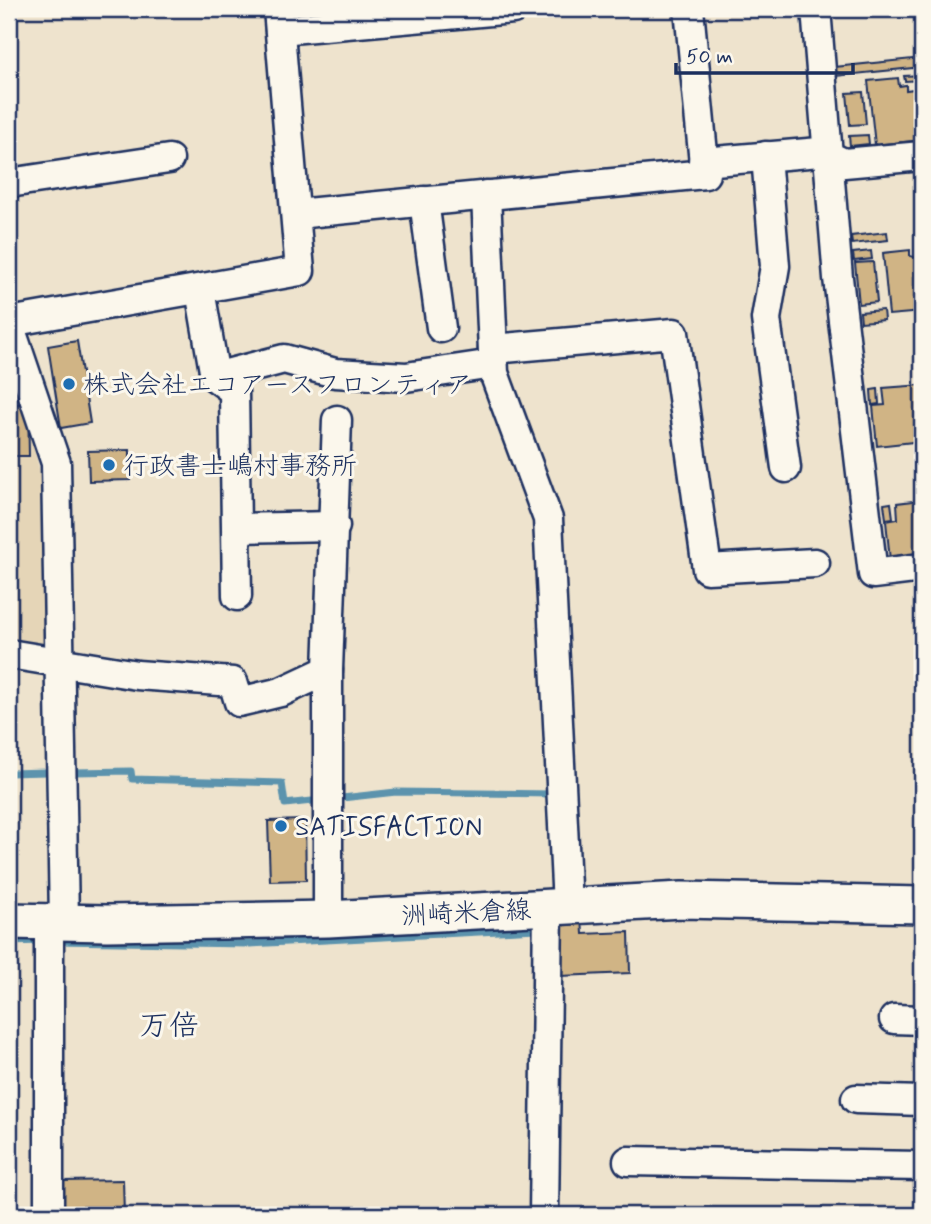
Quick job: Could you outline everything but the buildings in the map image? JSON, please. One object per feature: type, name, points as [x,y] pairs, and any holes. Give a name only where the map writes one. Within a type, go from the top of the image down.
[{"type":"main road","name":"洲崎米倉線","points":[[9,921],[53,930],[328,919],[682,900],[922,905]]},
{"type":"street","points":[[48,1215],[58,660],[56,463],[9,323],[300,271],[279,19],[513,9]]},
{"type":"street","points":[[296,214],[705,174],[689,9]]},
{"type":"street","points":[[816,9],[838,278],[873,573],[922,568]]},
{"type":"street","points":[[704,162],[820,152],[844,163],[922,156]]},
{"type":"street","points":[[766,156],[775,266],[766,319],[786,468]]},
{"type":"street","points":[[9,183],[169,159]]},
{"type":"street","points":[[486,195],[494,373],[548,519],[557,907],[544,1215]]},
{"type":"street","points":[[424,201],[441,328]]},
{"type":"street","points":[[200,290],[215,377],[234,391],[237,596]]},
{"type":"street","points":[[215,377],[284,359],[335,373],[406,377],[493,356],[674,333],[707,569],[815,564]]},
{"type":"street","points":[[328,919],[328,670],[337,420]]},
{"type":"street","points":[[237,528],[335,526]]},
{"type":"street","points":[[9,654],[137,675],[233,682],[239,702],[281,692],[328,670]]},
{"type":"street","points":[[894,1019],[922,1020]]},
{"type":"street","points":[[856,1099],[922,1101]]},
{"type":"street","points":[[628,1161],[922,1166]]},
{"type":"shaded area","points":[[15,377],[43,484],[43,644],[9,639],[9,378]]},
{"type":"waterway","points":[[74,772],[131,771],[132,779],[282,783],[285,804],[321,800]]},
{"type":"waterway","points":[[9,773],[47,772]]},
{"type":"waterway","points":[[333,799],[396,792],[553,794]]},
{"type":"waterway","points":[[54,941],[249,944],[536,929]]},
{"type":"waterway","points":[[9,942],[42,941]]},
{"type":"place","name":"株式会社エコアースフロンティア","points":[[69,384]]},
{"type":"place","name":"行政書士嶋村事務所","points":[[109,465]]},
{"type":"place","name":"SATISFACTION","points":[[281,826]]},
{"type":"district","name":"万倍","points":[[169,1025]]}]
